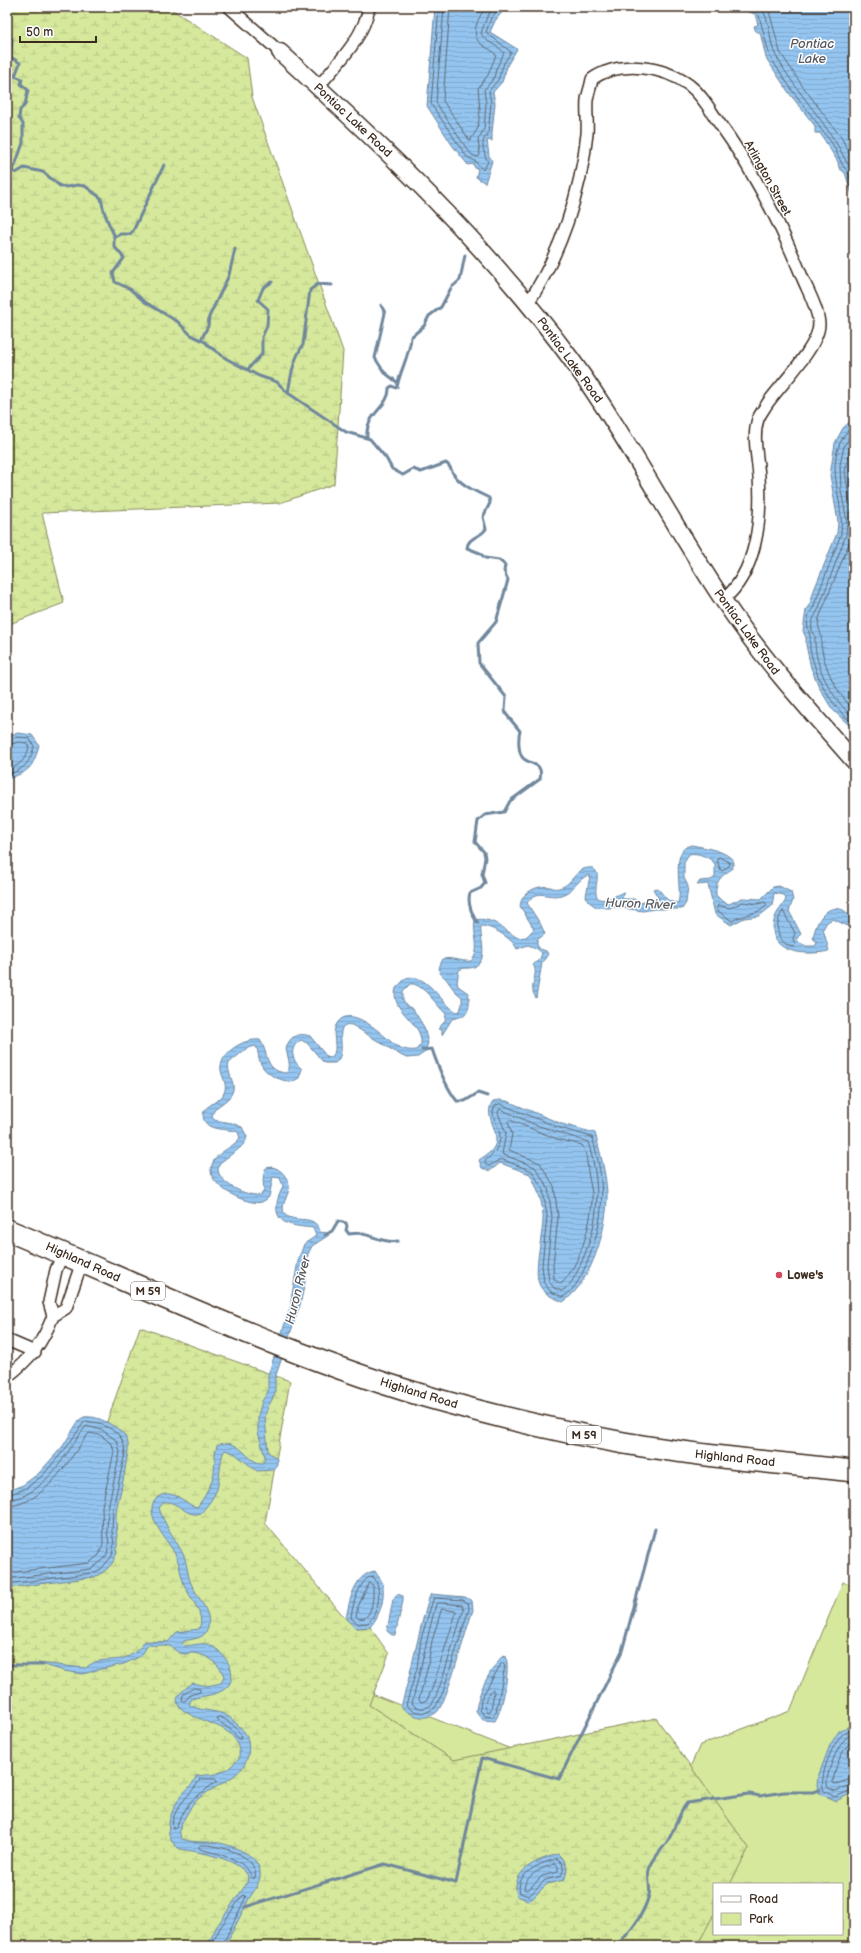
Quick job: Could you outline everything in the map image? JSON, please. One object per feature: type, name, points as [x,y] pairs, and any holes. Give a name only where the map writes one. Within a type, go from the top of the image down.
[{"type":"highway","name":"Highland Road","points":[[7,1230],[321,1361],[441,1400],[558,1430],[693,1453],[854,1471]]},
{"type":"street","name":"Pontiac Lake Road","points":[[229,7],[318,87],[433,197],[528,303],[600,400],[723,600],[779,677],[854,761]]},
{"type":"street","points":[[318,87],[350,47],[361,30],[368,7]]},
{"type":"street","name":"Arlington Street","points":[[528,303],[544,279],[554,257],[572,202],[587,134],[587,100],[592,79],[602,73],[620,68],[643,68],[658,71],[689,85],[702,97],[738,148],[751,171],[786,239],[815,308],[819,325],[814,341],[797,367],[778,389],[758,418],[755,437],[761,507],[759,531],[750,558],[738,585],[723,600]]},
{"type":"street","points":[[53,1316],[48,1302],[56,1270],[63,1253]]},
{"type":"street","points":[[7,1377],[35,1352],[46,1335],[53,1316],[66,1308],[82,1262]]},
{"type":"street","points":[[7,1340],[35,1352]]},
{"type":"green space","points":[[7,7],[168,7],[247,58],[252,97],[343,351],[334,484],[280,503],[42,513],[64,603],[7,625]]},
{"type":"green space","points":[[140,1327],[290,1381],[265,1523],[346,1619],[356,1628],[370,1627],[389,1654],[369,1705],[454,1760],[656,1718],[749,1848],[731,1883],[713,1883],[713,1916],[697,1946],[7,1946],[7,1564],[102,1436]],"holes":[[[559,1854],[567,1869],[564,1879],[547,1884],[540,1891]]]},
{"type":"green space","points":[[843,1582],[854,1586],[854,1946],[98,1946],[7,1904],[129,1598],[521,1753],[671,1809],[700,1745],[790,1711]]},
{"type":"water","points":[[435,7],[506,7],[495,21],[490,32],[517,49],[508,64],[502,82],[493,92],[495,103],[492,141],[487,140],[489,156],[492,161],[485,183],[476,177],[478,169],[475,168],[473,164],[468,165],[452,145],[427,106]]},
{"type":"water","name":"Pontiac Lake","points":[[736,7],[854,7],[854,200],[845,173],[839,168],[838,162],[820,133],[815,133],[815,126],[789,93],[766,58],[760,32],[756,32],[754,26],[758,25],[755,14]]},
{"type":"water","points":[[854,418],[854,730],[832,709],[820,689],[811,668],[806,638],[803,631],[806,610],[809,607],[814,590],[837,533],[838,522],[830,475],[835,443],[843,428]]},
{"type":"water","points":[[18,733],[32,735],[39,745],[35,759],[29,768],[20,774],[7,779],[7,736]]},
{"type":"water","name":"Huron River","points":[[692,845],[721,852],[731,858],[734,862],[732,869],[718,882],[716,895],[723,902],[729,904],[742,898],[761,899],[773,887],[779,886],[791,892],[793,900],[789,911],[801,934],[797,938],[798,942],[806,946],[815,946],[817,943],[813,938],[816,927],[822,916],[831,909],[837,908],[845,911],[854,922],[854,929],[833,919],[827,922],[823,929],[829,951],[810,953],[790,950],[782,946],[776,940],[773,932],[775,918],[786,899],[784,895],[774,893],[772,906],[759,916],[744,918],[731,925],[715,914],[708,884],[697,885],[700,881],[711,880],[715,877],[715,864],[707,857],[699,854],[689,854],[684,863],[684,878],[688,886],[686,903],[682,909],[654,909],[643,911],[617,907],[596,907],[588,901],[586,896],[590,876],[588,875],[572,889],[561,895],[551,896],[539,894],[531,898],[527,903],[545,934],[537,940],[537,945],[548,954],[542,963],[536,998],[533,989],[535,969],[533,965],[540,959],[542,953],[536,948],[528,945],[517,949],[507,937],[491,928],[481,926],[483,948],[482,959],[474,967],[459,970],[457,982],[458,986],[468,993],[469,1002],[467,1011],[464,1016],[452,1019],[442,1035],[442,1030],[438,1029],[445,1021],[446,1014],[429,995],[415,984],[410,984],[403,991],[403,1000],[407,1006],[413,1009],[424,1027],[428,1043],[425,1052],[418,1057],[407,1058],[402,1056],[352,1025],[346,1025],[342,1028],[341,1052],[335,1063],[324,1063],[307,1043],[301,1040],[297,1043],[294,1047],[293,1055],[296,1063],[302,1069],[299,1078],[292,1082],[276,1078],[264,1069],[259,1059],[256,1046],[247,1048],[229,1063],[228,1066],[233,1083],[233,1090],[229,1098],[213,1112],[212,1116],[214,1120],[232,1123],[242,1127],[247,1137],[244,1144],[220,1164],[218,1169],[220,1176],[228,1184],[243,1192],[260,1195],[264,1191],[263,1179],[265,1169],[273,1167],[281,1171],[287,1179],[289,1187],[283,1208],[285,1215],[290,1218],[310,1221],[318,1226],[320,1232],[327,1233],[329,1235],[312,1246],[308,1254],[305,1282],[300,1305],[275,1378],[275,1394],[265,1417],[268,1452],[277,1459],[277,1464],[274,1470],[257,1471],[234,1453],[225,1450],[222,1457],[217,1489],[208,1505],[201,1513],[191,1514],[169,1502],[164,1502],[159,1508],[166,1525],[184,1555],[190,1581],[204,1606],[209,1619],[206,1632],[204,1634],[184,1641],[182,1644],[184,1646],[206,1644],[212,1646],[223,1655],[232,1675],[231,1681],[223,1690],[215,1694],[192,1699],[189,1704],[196,1708],[228,1716],[243,1730],[248,1741],[246,1762],[240,1770],[225,1782],[198,1799],[181,1824],[180,1829],[182,1839],[219,1843],[242,1851],[254,1859],[260,1870],[258,1885],[225,1946],[207,1946],[217,1926],[247,1883],[248,1876],[243,1870],[227,1860],[207,1854],[180,1849],[170,1838],[169,1824],[173,1809],[183,1793],[192,1785],[196,1776],[216,1774],[228,1769],[239,1759],[239,1748],[229,1733],[222,1728],[186,1712],[178,1704],[177,1700],[178,1696],[184,1689],[193,1683],[207,1686],[221,1683],[224,1676],[222,1671],[216,1663],[208,1657],[193,1653],[182,1654],[170,1646],[165,1645],[148,1645],[141,1656],[124,1664],[83,1674],[64,1671],[38,1663],[86,1668],[99,1661],[122,1659],[129,1656],[145,1641],[168,1642],[177,1632],[199,1629],[201,1623],[199,1611],[186,1589],[175,1554],[160,1532],[154,1520],[152,1505],[161,1495],[171,1494],[197,1507],[203,1499],[213,1478],[217,1445],[225,1443],[232,1444],[257,1462],[263,1463],[265,1457],[258,1432],[258,1416],[262,1401],[268,1392],[268,1375],[291,1305],[298,1261],[304,1244],[316,1236],[313,1228],[288,1224],[279,1217],[277,1202],[283,1186],[280,1178],[273,1177],[269,1197],[266,1200],[256,1202],[248,1201],[230,1194],[216,1182],[212,1176],[212,1163],[219,1155],[240,1138],[238,1132],[214,1128],[206,1124],[204,1120],[203,1115],[206,1108],[220,1098],[225,1091],[225,1083],[221,1073],[221,1065],[223,1060],[226,1054],[236,1046],[248,1041],[260,1040],[270,1065],[279,1072],[286,1073],[289,1068],[289,1062],[286,1048],[292,1038],[302,1034],[310,1036],[327,1057],[332,1057],[335,1049],[335,1026],[344,1017],[359,1019],[368,1023],[395,1045],[403,1049],[416,1050],[421,1044],[420,1036],[417,1029],[397,1004],[395,996],[396,988],[406,978],[414,977],[433,989],[451,1008],[457,1012],[460,1011],[462,997],[440,973],[439,968],[443,959],[471,961],[474,957],[476,952],[475,920],[487,920],[498,924],[518,938],[526,937],[534,929],[520,906],[522,898],[531,890],[538,887],[559,888],[564,886],[578,872],[587,868],[593,868],[597,874],[596,894],[598,898],[608,898],[624,892],[622,897],[624,899],[634,899],[642,903],[648,899],[659,899],[653,889],[657,888],[668,900],[678,903],[679,861],[681,853],[685,848]]},
{"type":"water","points":[[493,1101],[507,1101],[562,1124],[595,1133],[607,1193],[605,1221],[590,1268],[582,1282],[563,1302],[544,1292],[538,1279],[537,1271],[543,1215],[539,1194],[530,1174],[500,1163],[490,1171],[482,1168],[479,1160],[492,1150],[495,1144],[496,1138],[491,1119],[490,1107]]},
{"type":"water","points":[[84,1417],[97,1418],[110,1424],[118,1429],[127,1439],[128,1449],[125,1470],[117,1506],[116,1555],[112,1563],[105,1571],[94,1577],[7,1588],[7,1491],[23,1485],[39,1473],[63,1446],[79,1420]]},
{"type":"water","points":[[375,1571],[383,1588],[383,1600],[379,1612],[374,1623],[370,1627],[356,1628],[346,1619],[351,1597],[357,1583],[362,1577]]},
{"type":"water","points":[[397,1594],[403,1596],[403,1601],[395,1635],[392,1635],[387,1631],[393,1599]]},
{"type":"water","points":[[431,1594],[465,1597],[472,1601],[473,1610],[451,1681],[441,1706],[437,1712],[428,1717],[419,1717],[401,1707],[425,1611]]},
{"type":"water","points":[[503,1655],[506,1656],[507,1671],[501,1707],[495,1721],[483,1720],[476,1711],[479,1696],[489,1674]]},
{"type":"water","points":[[854,1724],[854,1792],[836,1801],[820,1794],[817,1785],[818,1777],[830,1745],[839,1731]]},
{"type":"water","points":[[559,1854],[564,1860],[567,1869],[564,1880],[547,1884],[530,1901],[517,1896],[516,1887],[518,1879],[528,1867],[543,1859]]},
{"type":"waterway","points":[[7,34],[12,39],[11,57],[20,63],[15,76],[22,79],[21,84],[28,90],[25,105],[20,110],[19,118],[23,124],[23,143],[13,171],[16,173],[24,168],[43,172],[60,186],[85,186],[101,198],[106,217],[114,235],[114,246],[124,258],[113,273],[115,282],[130,289],[145,302],[178,322],[191,335],[205,342],[227,359],[259,376],[277,382],[288,393],[346,432],[370,439],[386,458],[392,469],[403,475],[413,469],[421,472],[446,463],[458,480],[489,498],[490,503],[483,517],[486,529],[484,532],[472,539],[467,548],[480,553],[485,558],[499,560],[505,565],[504,571],[508,580],[496,622],[478,643],[479,663],[506,697],[506,714],[520,731],[519,746],[522,757],[539,767],[541,774],[540,779],[510,801],[504,812],[485,815],[478,821],[475,842],[484,852],[485,858],[482,874],[485,883],[481,888],[470,893],[469,897],[472,913],[478,923]]},
{"type":"waterway","points":[[7,164],[14,166]]},
{"type":"waterway","points":[[114,237],[121,234],[130,234],[133,231],[164,165]]},
{"type":"waterway","points":[[201,340],[208,326],[209,317],[229,275],[235,249]]},
{"type":"waterway","points":[[367,437],[367,429],[370,422],[386,400],[389,388],[392,386],[397,387],[409,350],[411,337],[424,326],[429,316],[441,307],[451,288],[460,280],[465,255]]},
{"type":"waterway","points":[[248,369],[262,354],[262,337],[267,326],[268,309],[258,300],[263,288],[272,282]]},
{"type":"waterway","points":[[288,393],[291,374],[303,345],[310,290],[318,284],[332,285]]},
{"type":"waterway","points":[[381,305],[385,313],[375,358],[384,372],[398,383]]},
{"type":"waterway","points":[[422,1050],[432,1049],[445,1083],[457,1101],[465,1101],[478,1093],[487,1096]]},
{"type":"waterway","points":[[325,1235],[332,1231],[338,1221],[346,1223],[346,1230],[349,1234],[359,1233],[385,1241],[398,1241]]},
{"type":"waterway","points":[[245,1907],[385,1864],[456,1883],[482,1758],[559,1779],[622,1651],[655,1529]]},
{"type":"waterway","points":[[7,1665],[43,1665]]},
{"type":"waterway","points":[[615,1946],[631,1930],[644,1909],[649,1895],[650,1866],[670,1837],[681,1812],[687,1803],[749,1794],[760,1796],[784,1792],[813,1792],[820,1790]]},
{"type":"place","name":"Lowe's","points":[[779,1275]]}]
